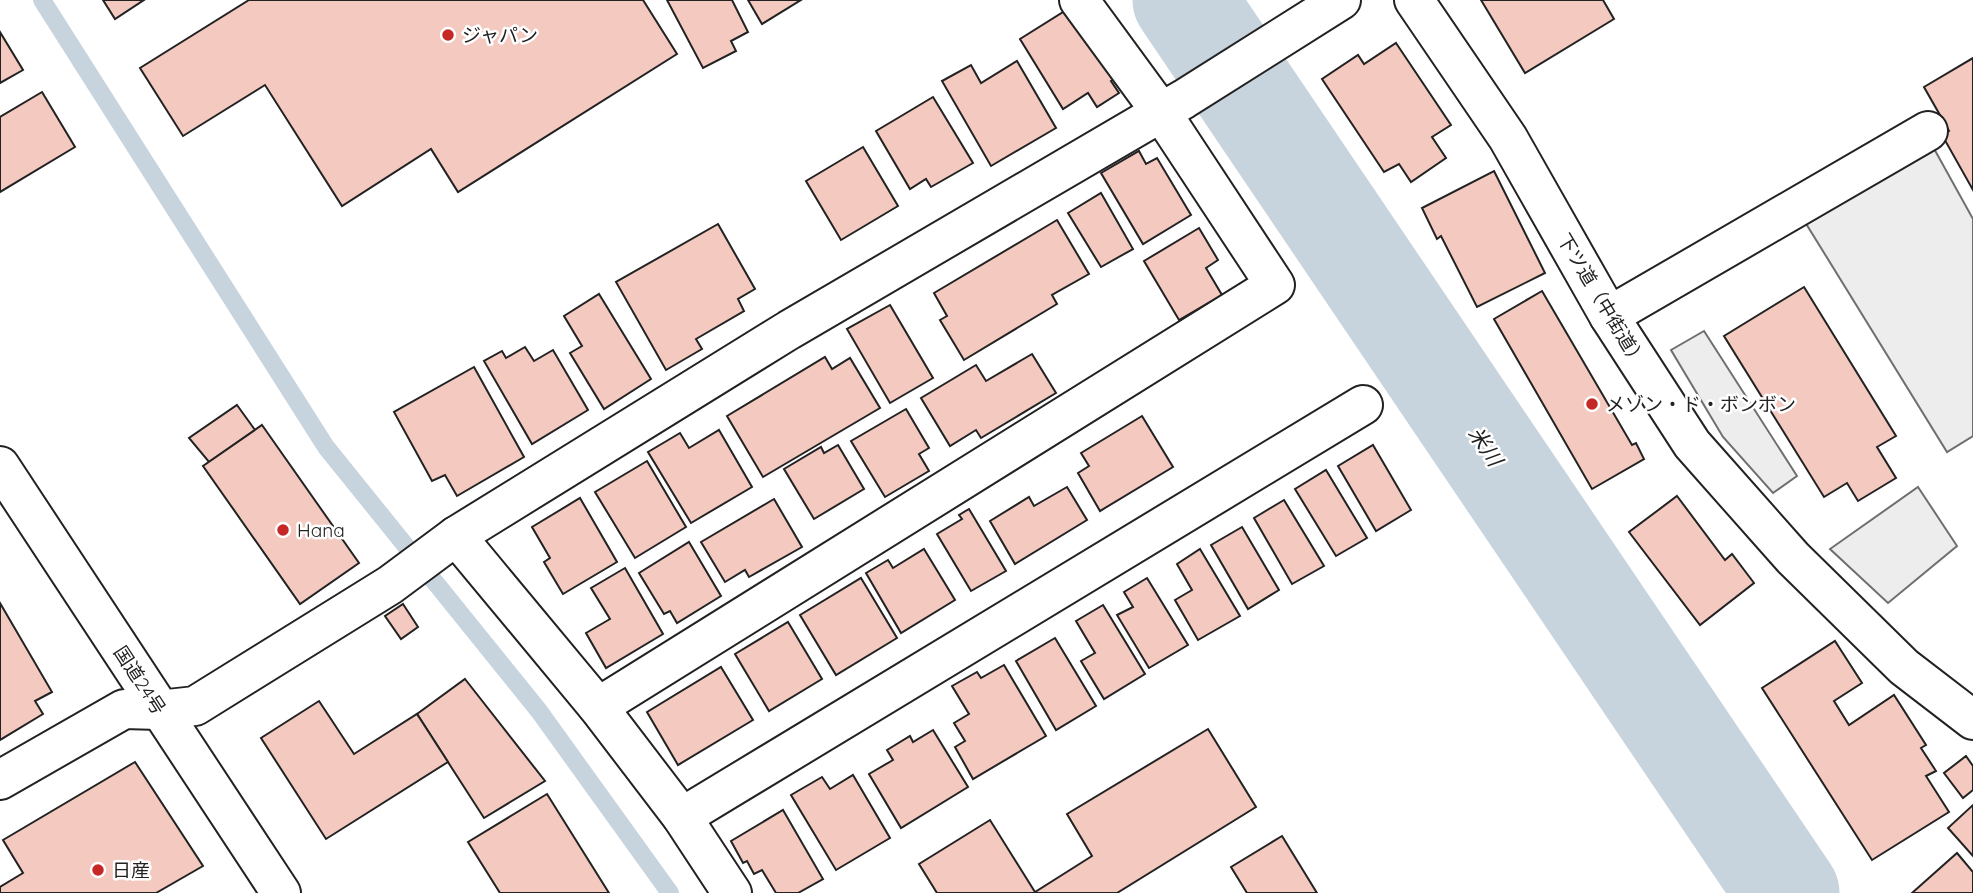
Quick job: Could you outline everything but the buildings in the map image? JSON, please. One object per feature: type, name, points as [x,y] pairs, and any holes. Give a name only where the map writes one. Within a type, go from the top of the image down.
[{"type":"main road","points":[[598,707],[1275,285],[1172,105],[1079,0]]},
{"type":"main road","points":[[0,780],[124,709],[159,710],[195,706],[390,585],[446,544],[789,330],[1172,105],[1341,0]]},
{"type":"main road","name":"下ツ道（中街道）","points":[[1414,0],[1508,138],[1609,316],[1692,444],[1793,558],[1904,667],[1973,720]]},
{"type":"main road","points":[[1609,316],[1928,131]]},
{"type":"main road","points":[[682,817],[1363,405]]},
{"type":"main road","name":"国道24号","points":[[0,466],[281,893]]},
{"type":"main road","points":[[446,544],[598,707],[682,817],[732,893]]},
{"type":"shaded area","points":[[1932,145],[1973,219],[1973,436],[1947,452],[1805,222]]},
{"type":"shaded area","points":[[1704,331],[1797,476],[1773,493],[1723,437],[1671,350]]},
{"type":"shaded area","points":[[1918,487],[1957,546],[1888,603],[1830,549]]},
{"type":"waterway","points":[[42,0],[326,447],[539,711],[670,893]]},
{"type":"waterway","name":"米川","points":[[1184,0],[1788,893]]},
{"type":"waterway","points":[[1748,893],[1779,878]]},
{"type":"place","name":"ジャパン","points":[[448,35]]},
{"type":"place","name":"メゾン・ド・ボンボン","points":[[1592,404]]},
{"type":"place","name":"Hana","points":[[283,530]]},
{"type":"place","name":"日産","points":[[98,870]]}]
